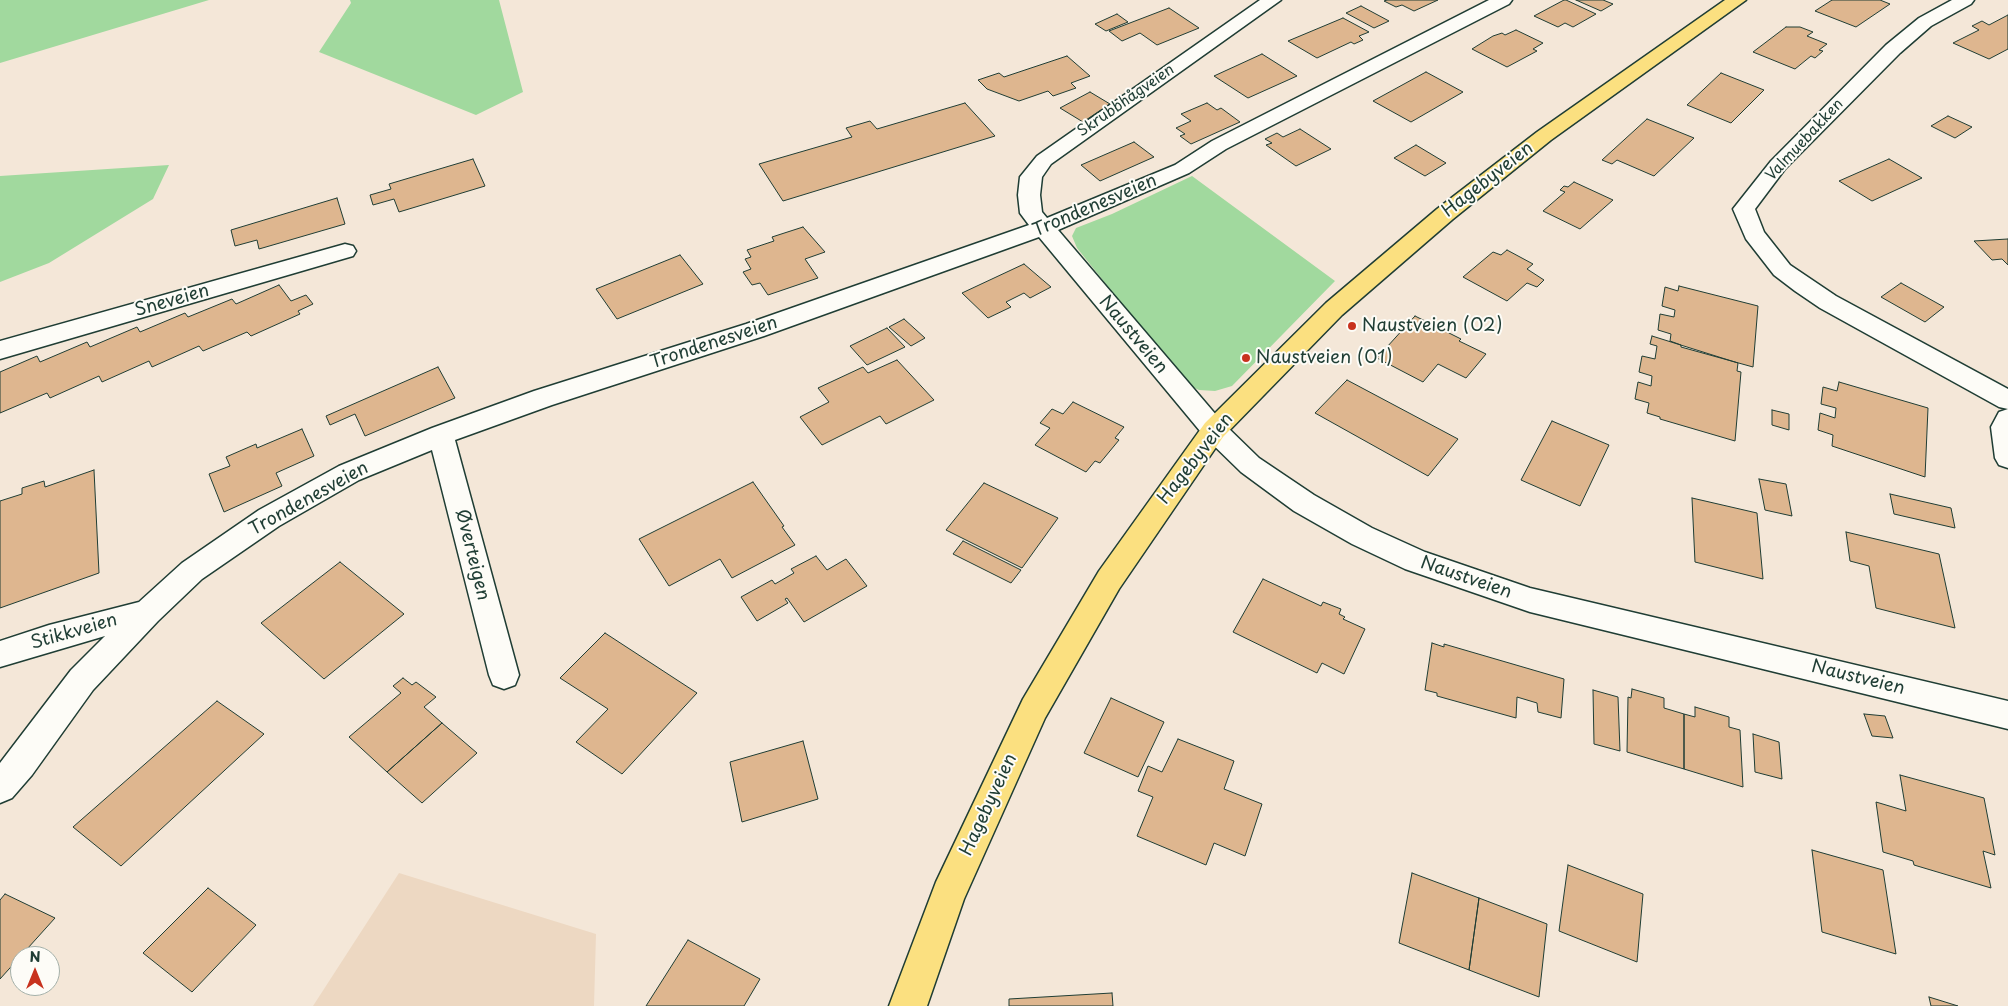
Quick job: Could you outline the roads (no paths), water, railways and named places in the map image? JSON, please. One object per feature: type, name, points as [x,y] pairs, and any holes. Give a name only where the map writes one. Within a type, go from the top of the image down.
[{"type":"main road","name":"Hagebyveien","points":[[908,1006],[948,894],[1034,710],[1109,580],[1214,430],[1334,309],[1445,214],[1544,136],[1690,31],[1737,0]]},
{"type":"street","name":"Skrubbhågveien","points":[[1044,228],[1032,213],[1029,195],[1031,177],[1044,160],[1272,0]]},
{"type":"street","name":"Trondenesveien","points":[[0,787],[20,764],[82,680],[148,612],[192,571],[269,518],[350,473],[441,435],[543,398],[756,330],[1044,228],[1182,169],[1303,100],[1502,0]]},
{"type":"street","name":"Valmuebakken","points":[[1965,0],[1925,22],[1893,49],[1778,165],[1744,209],[1754,234],[1782,270],[1803,286],[1828,302],[2008,400]]},
{"type":"street","name":"Naustveien","points":[[1044,228],[1214,430],[1250,465],[1304,503],[1362,536],[1415,561],[1530,600],[2008,715]]},
{"type":"street","name":"Sneveien","points":[[0,350],[345,251]]},
{"type":"street","points":[[2008,419],[2004,428],[2008,458]]},
{"type":"street","name":"Øverteigen","points":[[441,435],[504,675]]},
{"type":"street","name":"Stikkveien","points":[[0,654],[49,638],[148,612]]},
{"type":"place","name":"Naustveien (02)","points":[[1352,326]]},
{"type":"place","name":"Naustveien (01)","points":[[1246,358]]}]
